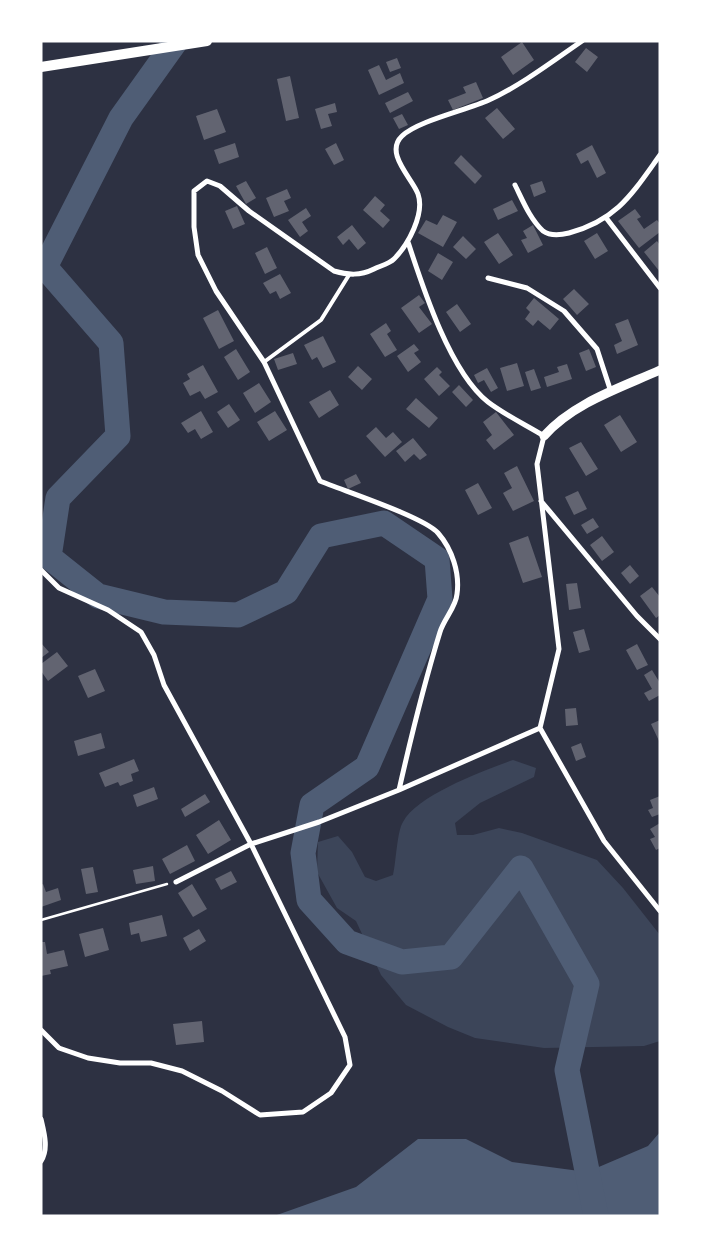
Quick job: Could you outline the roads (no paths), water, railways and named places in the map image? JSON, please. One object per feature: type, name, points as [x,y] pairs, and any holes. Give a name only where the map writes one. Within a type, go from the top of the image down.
[{"type":"main road","points":[[41,67],[207,41]]},
{"type":"street","points":[[399,790],[414,726],[441,629],[458,595],[458,572],[437,532],[405,514],[320,481],[264,362],[216,291],[198,255],[194,227],[194,192],[207,182],[220,186],[249,211],[334,271],[349,275],[368,272],[393,260],[408,242],[419,212],[418,195],[398,158],[397,147],[401,136],[421,125],[490,100],[582,41]]},
{"type":"street","points":[[515,185],[530,216],[545,232],[560,235],[607,219],[622,205],[660,156]]},
{"type":"street","points":[[607,219],[660,288]]},
{"type":"street","points":[[408,242],[425,293],[452,353],[471,385],[488,402],[544,436]]},
{"type":"street","points":[[488,278],[527,288],[564,311],[597,348],[611,392]]},
{"type":"street","points":[[660,370],[611,392],[558,420],[544,436],[537,464],[559,649],[540,728],[604,841],[660,910]]},
{"type":"street","points":[[540,501],[636,616],[660,639]]},
{"type":"street","points":[[41,570],[59,588],[108,610],[141,632],[154,655],[164,685],[252,844],[345,1037],[350,1065],[331,1093],[303,1112],[260,1115],[182,1071],[151,1063],[120,1063],[88,1058],[59,1048],[41,1030]]},
{"type":"street","points":[[176,882],[252,844],[319,822],[399,790],[540,728]]},
{"type":"street","points":[[41,1119],[45,1139],[45,1156],[41,1161]]},
{"type":"lane","points":[[264,362],[321,320],[349,275]]},
{"type":"waterway","points":[[176,41],[121,118],[45,267],[111,343],[118,436],[58,498],[49,557],[98,596],[164,612],[238,615],[286,592],[321,536],[384,523],[437,559],[440,599],[367,767],[312,805],[303,853],[309,900],[347,942],[402,962],[451,957],[521,868],[587,984],[567,1070],[596,1216]]}]
